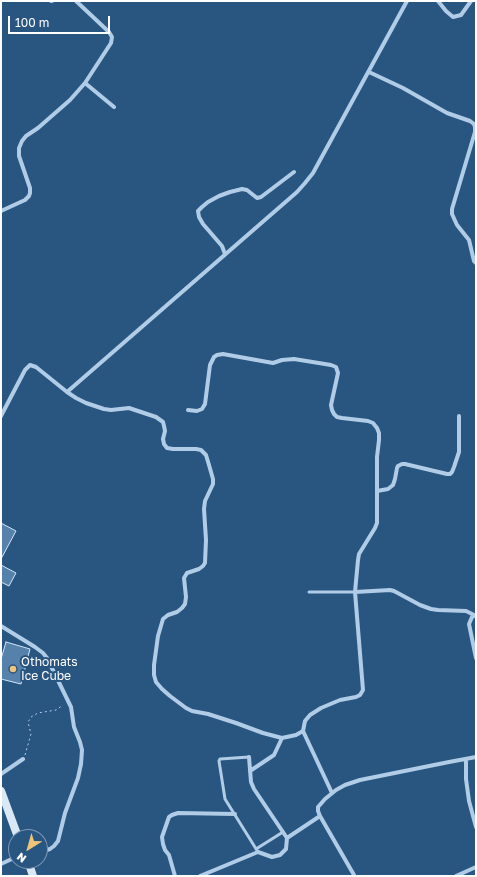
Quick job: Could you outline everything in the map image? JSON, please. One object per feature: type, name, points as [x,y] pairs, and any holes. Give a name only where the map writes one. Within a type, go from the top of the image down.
[{"type":"street","points":[[1,211],[25,200],[30,193],[30,188],[19,156],[19,148],[22,141],[26,136],[38,128],[70,100],[85,83],[111,42],[112,37],[109,32],[76,1]]},
{"type":"street","points":[[67,392],[297,192],[305,183],[313,173],[407,1]]},
{"type":"street","points":[[438,1],[453,17],[460,15],[471,1]]},
{"type":"street","points":[[369,72],[403,88],[447,113],[470,121],[474,124],[475,133],[452,209],[452,214],[457,225],[469,240],[474,261],[476,263]]},
{"type":"street","points":[[85,83],[114,107]]},
{"type":"street","points":[[225,254],[222,246],[203,224],[199,217],[198,211],[208,202],[219,196],[242,189],[247,190],[257,198],[261,197],[294,172]]},
{"type":"street","points":[[188,410],[197,411],[202,409],[205,404],[210,365],[214,357],[217,355],[223,354],[273,363],[282,360],[294,359],[336,367],[338,372],[331,405],[334,414],[342,418],[368,421],[373,423],[377,428],[379,440],[376,457],[376,522],[375,528],[359,554],[355,592],[363,690],[360,695],[356,697],[340,700],[321,708],[310,715],[305,721],[303,731],[332,793]]},
{"type":"street","points":[[1,416],[3,409],[25,370],[30,365],[36,367],[67,392],[86,403],[111,410],[129,408],[156,417],[163,422],[165,430],[163,439],[167,448],[174,450],[196,449],[201,450],[206,455],[213,484],[205,502],[204,509],[206,540],[205,563],[199,569],[187,573],[184,578],[186,597],[185,604],[177,612],[168,615],[163,619],[158,636],[154,665],[156,682],[162,689],[186,708],[282,738],[296,735],[303,731]]},
{"type":"street","points":[[377,491],[388,489],[393,486],[397,468],[402,464],[450,474],[459,452],[459,416]]},
{"type":"street","points":[[355,592],[390,590],[431,609],[466,611],[475,615],[470,620],[469,624],[476,658]]},
{"type":"street","points":[[1,626],[35,647],[42,653],[51,666],[69,701],[73,712],[74,727],[82,750],[78,778],[65,813],[58,841],[48,850]]},
{"type":"street","points":[[250,771],[274,755],[282,738]]},
{"type":"street","points":[[200,876],[257,851],[272,857],[280,855],[286,849],[287,838],[250,782],[249,757]]},
{"type":"street","points":[[354,875],[318,811],[318,807],[324,799],[345,785],[360,780],[476,757]]},
{"type":"street","points":[[1,774],[23,759]]},
{"type":"street","points":[[466,760],[466,779],[469,801],[476,827]]},
{"type":"street","points":[[1,791],[15,829]]},
{"type":"street","points":[[175,876],[169,855],[165,850],[162,837],[170,817],[178,813],[235,814]]},
{"type":"street","points":[[287,838],[320,816]]},
{"type":"street","points":[[456,876],[476,867]]},
{"type":"lane","points":[[309,592],[355,592]]},
{"type":"lane","points":[[249,757],[220,758],[219,761],[224,799],[235,814],[257,851],[283,832]]},
{"type":"path","points":[[23,759],[31,734],[28,722],[31,717],[38,713],[56,710],[69,701]]},
{"type":"building","points":[[1,523],[16,531],[1,559]]},
{"type":"building","points":[[1,565],[16,573],[9,586],[1,582]]},
{"type":"building","name":"Othomats Ice Cube","points":[[6,642],[30,649],[21,684],[1,679],[1,659]]},
{"type":"place","name":"Othomats Ice Cube","points":[[13,669]]}]
